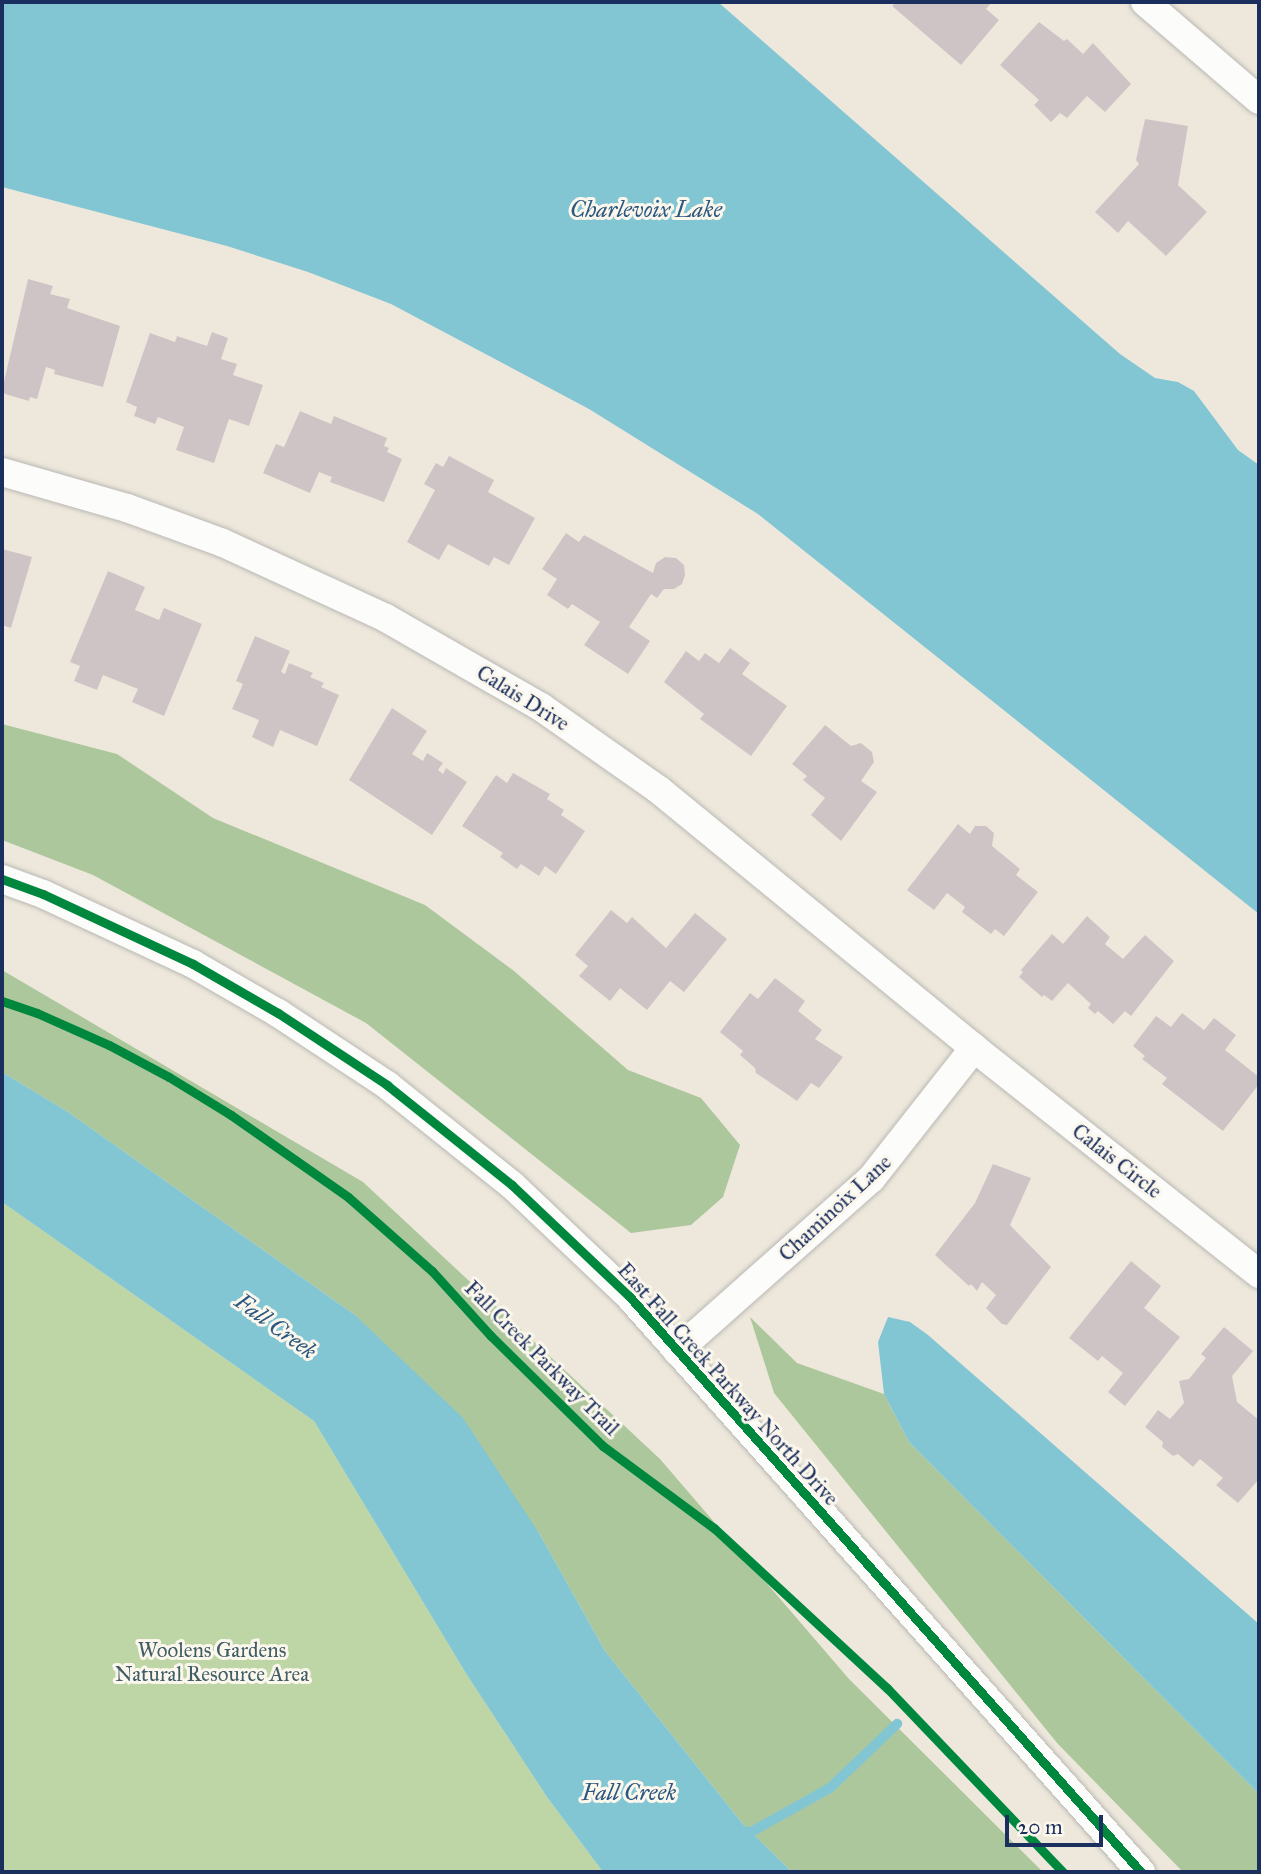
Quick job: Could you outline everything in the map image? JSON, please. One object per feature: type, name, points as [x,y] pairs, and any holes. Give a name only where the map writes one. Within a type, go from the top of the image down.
[{"type":"street","points":[[1145,2],[1259,100]]},
{"type":"street","name":"Calais Drive","points":[[2,472],[127,508],[223,543],[386,618],[449,652],[571,727],[659,790],[975,1048]]},
{"type":"street","name":"East Fall Creek Parkway North Drive","points":[[2,879],[43,894],[193,964],[278,1013],[387,1084],[539,1209],[629,1296],[1141,1872]]},
{"type":"street","name":"Calais Circle","points":[[975,1048],[1259,1273]]},
{"type":"street","name":"Chaminoix Lane","points":[[677,1351],[871,1178],[975,1048]]},
{"type":"green space","points":[[2,724],[117,754],[213,818],[425,905],[514,971],[628,1070],[701,1098],[740,1145],[723,1197],[691,1225],[631,1233],[366,1023],[93,875],[2,840]]},
{"type":"green space","points":[[2,970],[363,1182],[660,1459],[849,1679],[1043,1872],[792,1872],[742,1823],[605,1651],[539,1533],[355,1315],[68,1112],[2,1072]]},
{"type":"green space","name":"Woolens Gardens Natural Resource Area","points":[[2,1202],[314,1421],[467,1675],[547,1797],[603,1872],[2,1872]]},
{"type":"green space","points":[[750,1317],[797,1363],[884,1394],[909,1442],[1259,1794],[1259,1872],[1183,1872],[1057,1743],[774,1393]]},
{"type":"water","name":"Charlevoix Lake","points":[[2,2],[718,2],[1120,354],[1155,378],[1178,382],[1194,391],[1238,450],[1259,465],[1259,914],[758,514],[589,409],[391,304],[308,272],[227,246],[2,187]]},
{"type":"water","name":"Fall Creek","points":[[2,1072],[68,1112],[355,1315],[463,1418],[539,1533],[605,1651],[742,1823],[792,1872],[603,1872],[547,1797],[467,1675],[314,1421],[2,1202]]},
{"type":"water","points":[[888,1317],[910,1322],[928,1335],[1259,1624],[1259,1794],[909,1442],[884,1394],[878,1342]]},
{"type":"building","points":[[896,2],[992,2],[986,9],[999,20],[961,65],[892,6]]},
{"type":"building","points":[[1039,22],[1064,41],[1067,39],[1083,54],[1093,43],[1131,84],[1105,112],[1087,96],[1067,118],[1060,113],[1051,122],[1034,105],[1039,100],[1000,65]]},
{"type":"building","points":[[1145,119],[1188,126],[1178,185],[1207,212],[1166,256],[1128,221],[1118,233],[1095,212],[1139,164],[1136,160]]},
{"type":"building","points":[[28,279],[53,286],[50,294],[70,299],[67,308],[120,326],[103,387],[54,374],[55,370],[46,367],[37,399],[30,397],[29,401],[5,394],[2,390]]},
{"type":"building","points":[[212,332],[228,338],[221,359],[237,364],[233,375],[263,385],[249,426],[229,419],[214,463],[176,450],[184,427],[158,417],[155,424],[134,416],[137,407],[126,402],[150,333],[175,342],[177,336],[207,346]]},
{"type":"building","points":[[300,411],[331,424],[334,416],[387,438],[384,446],[389,448],[387,452],[402,459],[384,502],[330,482],[332,477],[319,472],[310,493],[263,473],[276,444],[284,447]]},
{"type":"building","points":[[449,456],[494,480],[488,492],[535,518],[509,565],[494,557],[489,566],[448,544],[439,560],[407,542],[435,490],[424,484],[436,463],[443,467]]},
{"type":"building","points":[[566,533],[579,542],[584,535],[653,573],[656,563],[665,557],[676,558],[684,565],[682,584],[674,589],[664,589],[657,598],[651,594],[629,627],[650,641],[628,674],[584,645],[600,622],[572,604],[568,609],[547,595],[557,579],[542,569]]},
{"type":"building","points":[[2,549],[32,557],[11,628],[2,625]]},
{"type":"building","points":[[108,571],[145,587],[135,610],[159,620],[164,608],[202,624],[164,716],[132,702],[138,689],[103,675],[97,690],[74,681],[80,666],[70,662]]},
{"type":"building","points":[[255,636],[290,651],[281,672],[285,674],[289,663],[313,673],[310,677],[324,683],[321,687],[339,695],[317,746],[280,730],[273,747],[252,737],[259,720],[232,709],[243,684],[236,681]]},
{"type":"building","points":[[730,648],[750,663],[742,674],[787,706],[751,756],[700,719],[704,714],[664,682],[686,651],[699,661],[705,653],[719,663]]},
{"type":"building","points":[[392,708],[427,731],[412,754],[423,761],[427,753],[443,763],[438,770],[443,774],[446,768],[467,782],[432,835],[349,780]]},
{"type":"building","points":[[825,725],[851,746],[861,743],[872,752],[874,762],[861,781],[877,792],[841,841],[811,815],[825,798],[803,780],[807,776],[792,764]]},
{"type":"building","points":[[513,773],[550,794],[547,799],[564,810],[561,815],[585,831],[556,874],[545,866],[539,876],[521,864],[517,869],[500,857],[503,853],[462,826],[496,775],[507,783]]},
{"type":"building","points":[[958,824],[970,834],[975,826],[986,826],[994,833],[992,846],[1020,869],[1016,875],[1038,892],[1004,936],[995,929],[991,934],[962,912],[965,907],[947,893],[934,910],[907,890]]},
{"type":"building","points":[[611,910],[627,923],[632,917],[666,948],[695,913],[727,939],[684,992],[670,981],[647,1010],[620,988],[610,1001],[579,976],[588,966],[575,955]]},
{"type":"building","points":[[1087,916],[1110,937],[1105,944],[1123,959],[1145,935],[1174,961],[1131,1016],[1125,1011],[1113,1024],[1098,1011],[1095,1014],[1088,1008],[1091,1004],[1068,983],[1052,1001],[1044,995],[1042,997],[1019,977],[1023,972],[1021,970],[1052,934],[1063,944]]},
{"type":"building","points":[[775,978],[805,1001],[798,1011],[822,1030],[815,1039],[843,1057],[819,1088],[811,1083],[797,1101],[756,1073],[755,1068],[740,1055],[743,1051],[720,1032],[750,993],[758,999]]},
{"type":"building","points":[[1182,1013],[1204,1030],[1214,1018],[1236,1035],[1225,1050],[1259,1077],[1259,1084],[1223,1131],[1162,1084],[1167,1078],[1142,1059],[1145,1056],[1133,1046],[1156,1016],[1171,1027]]},
{"type":"building","points":[[993,1164],[1031,1178],[1010,1225],[1051,1267],[1007,1325],[1002,1324],[986,1308],[996,1295],[982,1282],[977,1291],[971,1284],[969,1286],[935,1255],[975,1203]]},
{"type":"building","points":[[1131,1261],[1161,1286],[1144,1308],[1180,1337],[1125,1406],[1108,1392],[1123,1373],[1102,1356],[1098,1361],[1069,1338]]},
{"type":"building","points":[[1224,1327],[1253,1351],[1232,1376],[1237,1402],[1259,1420],[1259,1479],[1238,1503],[1216,1485],[1223,1478],[1200,1459],[1193,1467],[1178,1454],[1173,1456],[1162,1447],[1163,1442],[1145,1427],[1158,1410],[1170,1419],[1184,1403],[1179,1381],[1189,1379],[1206,1358],[1201,1354]]},
{"type":"waterway","points":[[739,1831],[751,1832],[830,1788],[897,1724]]},
{"type":"cycle path","points":[[2,879],[43,894],[193,964],[278,1013],[387,1085],[512,1185],[629,1296],[1141,1872]]},
{"type":"cycle path","name":"Fall Creek Parkway Trail","points":[[2,1001],[37,1013],[109,1045],[169,1077],[231,1115],[348,1197],[432,1271],[491,1336],[603,1446],[714,1528],[887,1688],[1063,1872]]}]
